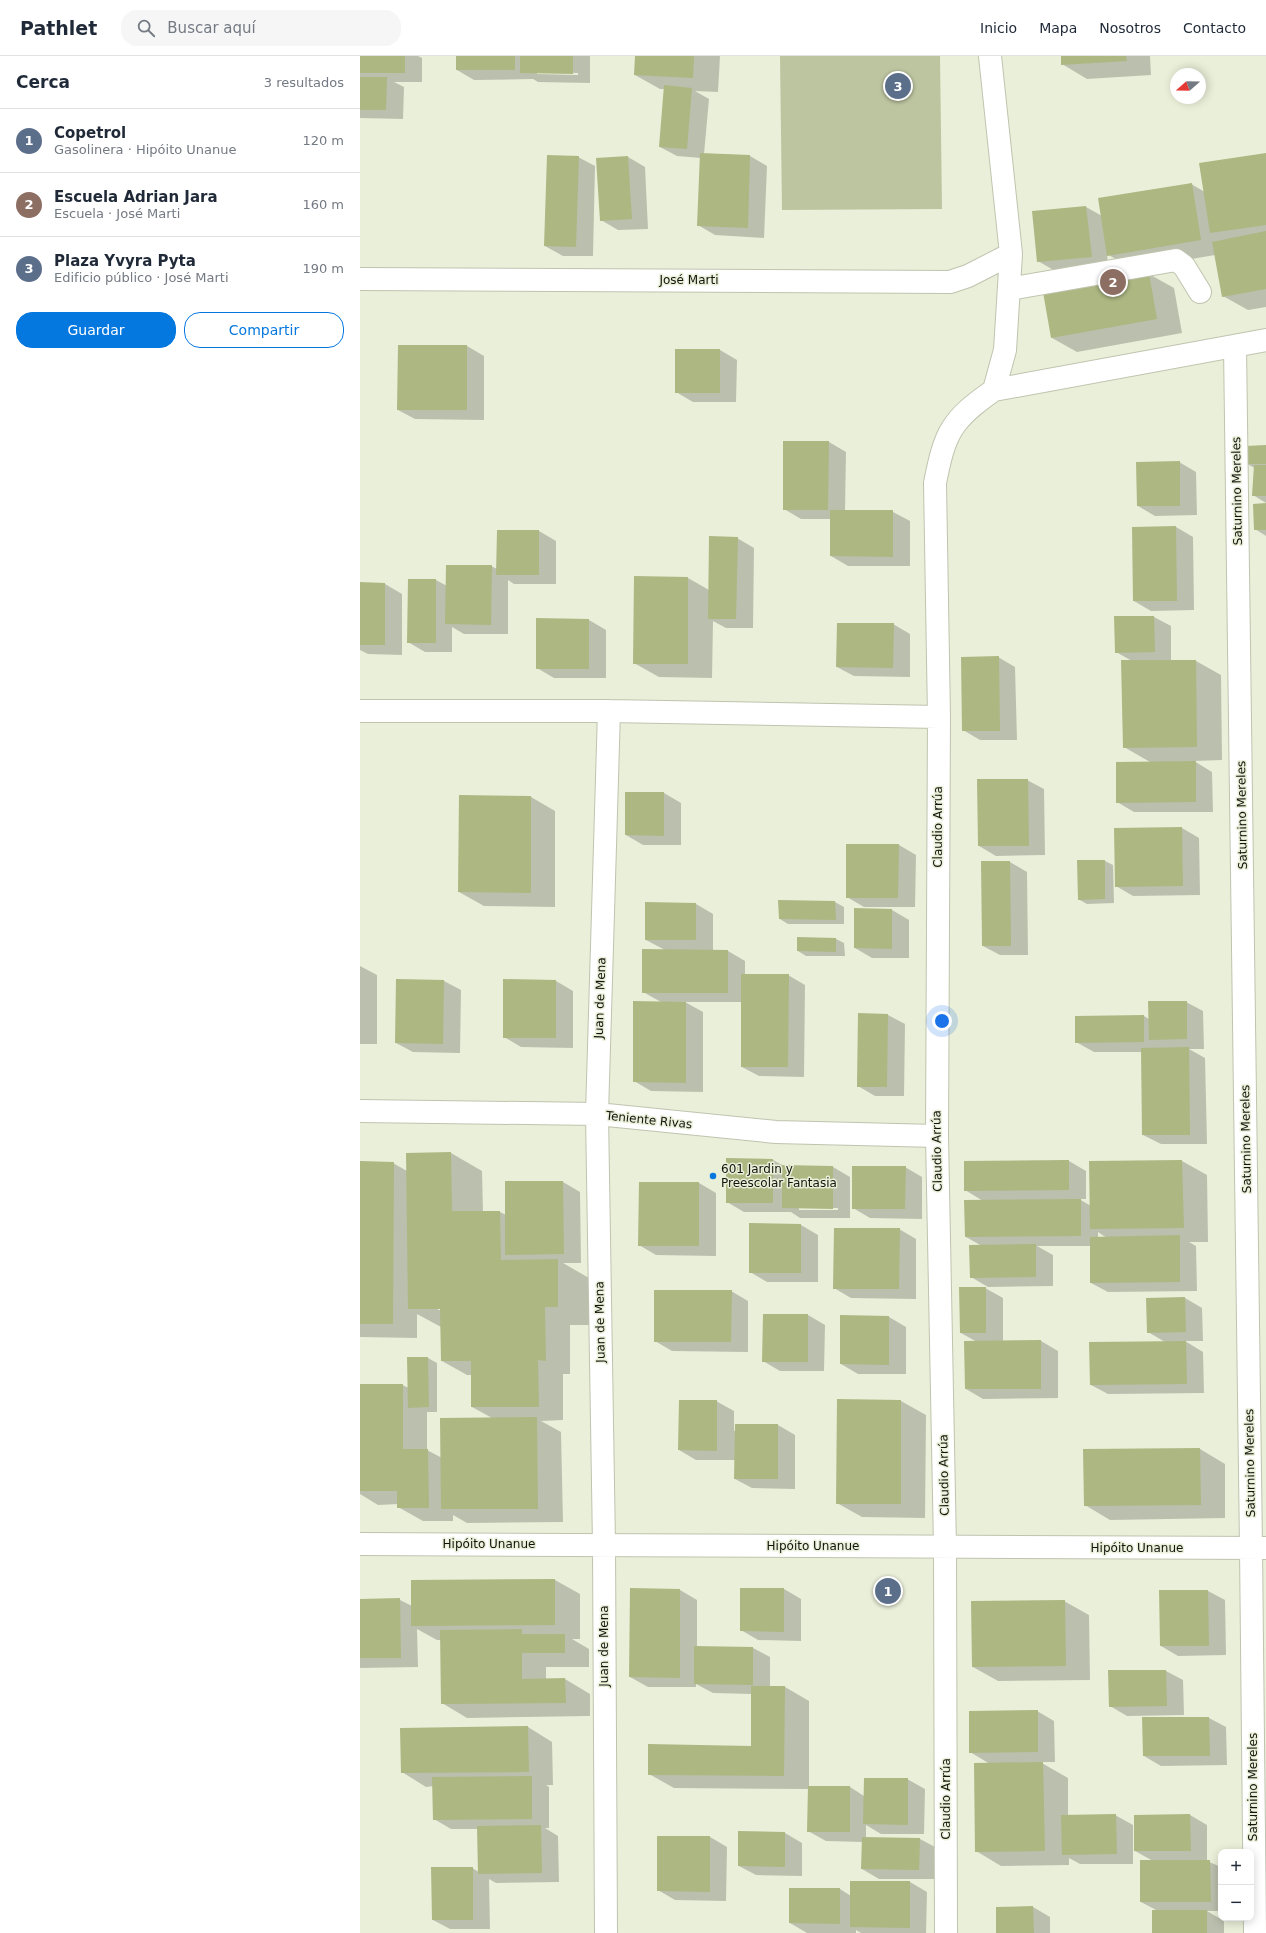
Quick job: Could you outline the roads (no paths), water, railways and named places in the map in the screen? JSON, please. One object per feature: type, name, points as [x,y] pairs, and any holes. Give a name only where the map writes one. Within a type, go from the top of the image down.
[{"type":"street","points":[[990,56],[1011,254],[1005,350],[994,390],[1266,340]]},
{"type":"street","name":"José Marti","points":[[360,279],[950,282],[968,276],[1011,254]]},
{"type":"street","points":[[1009,289],[1176,260],[1184,266],[1200,292]]},
{"type":"street","name":"Saturnino Mereles","points":[[1235,346],[1259,1548],[1254,1933]]},
{"type":"street","name":"Claudio Arrúa","points":[[946,1933],[946,1547],[937,1136],[939,717],[935,483],[941,450],[953,426],[970,407],[994,390]]},
{"type":"street","points":[[360,711],[609,711],[939,717]]},
{"type":"street","name":"Juan de Mena","points":[[606,1933],[604,1545],[597,1114],[609,711]]},
{"type":"street","name":"Teniente Rivas","points":[[360,1111],[597,1114],[776,1132],[937,1136]]},
{"type":"street","name":"Hipóito Unanue","points":[[360,1544],[1259,1548]]},
{"type":"place","name":"Plaza Yvyra Pyta","points":[[898,86]]},
{"type":"place","name":"Escuela Adrian Jara","points":[[1113,282]]},
{"type":"place","name":"601 Jardin y Preescolar Fantasia","points":[[713,1176]]},
{"type":"place","name":"Copetrol","points":[[888,1591]]}]
